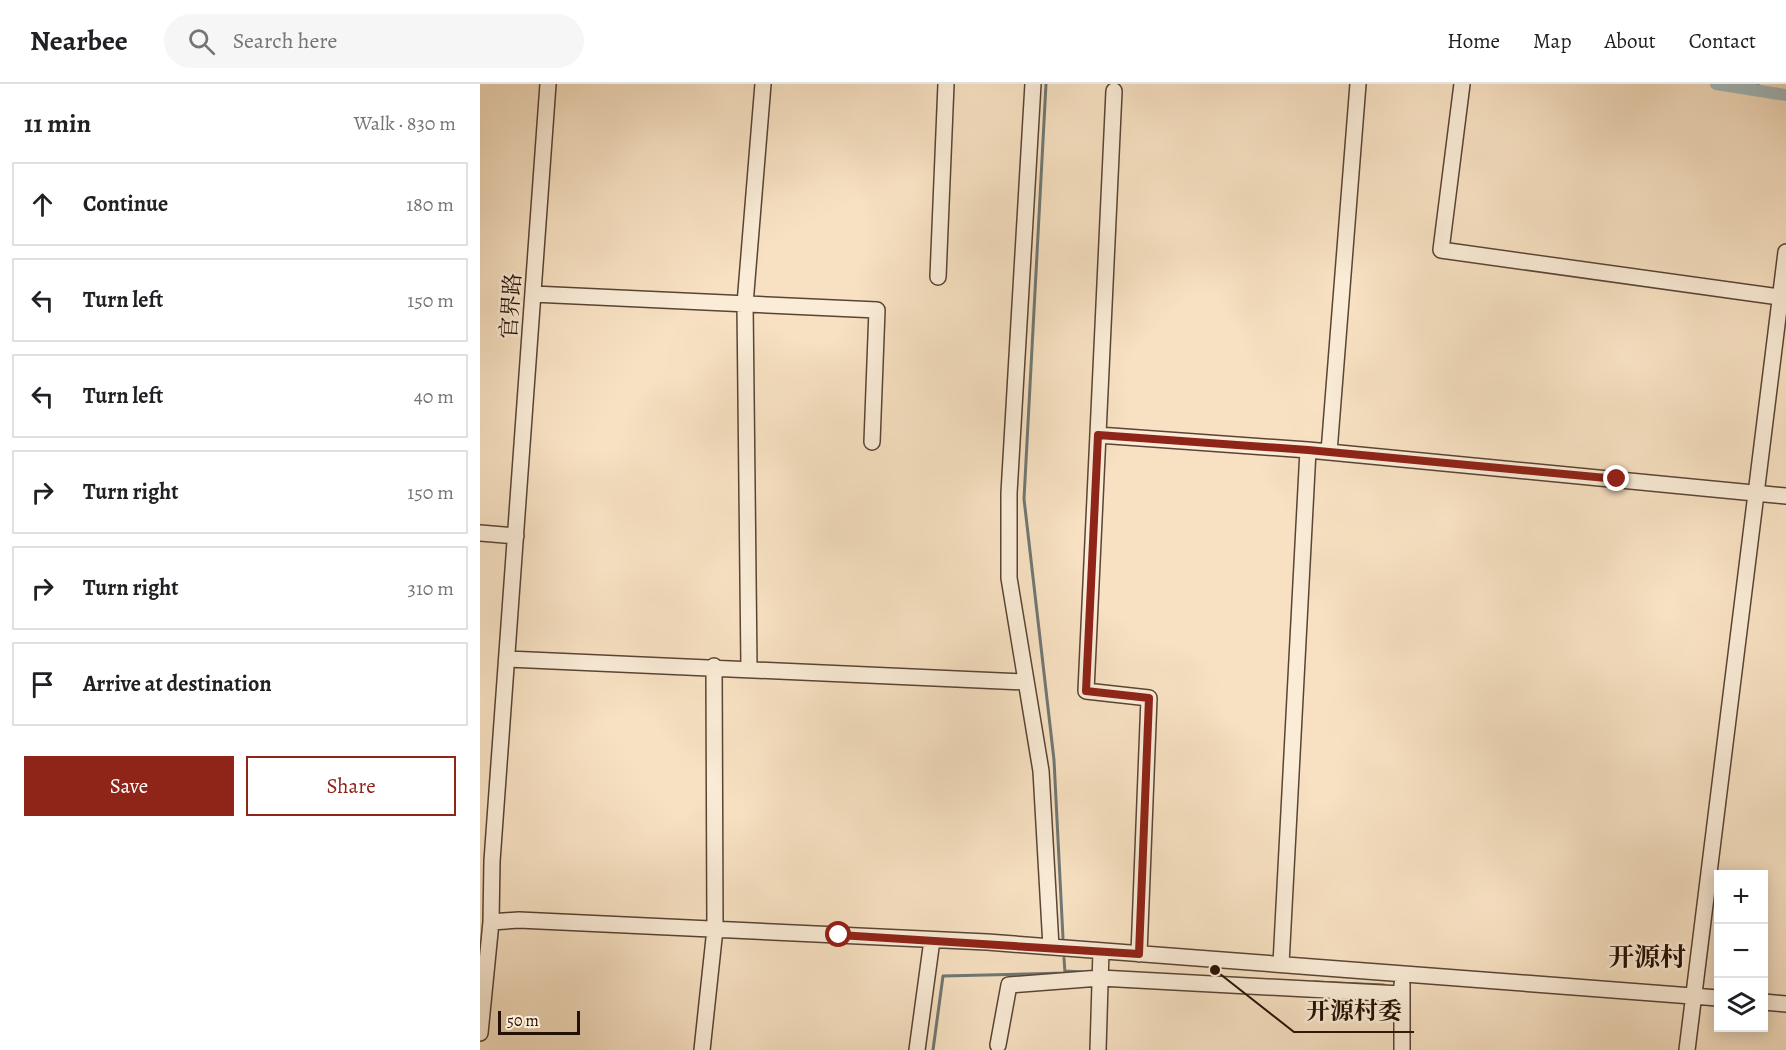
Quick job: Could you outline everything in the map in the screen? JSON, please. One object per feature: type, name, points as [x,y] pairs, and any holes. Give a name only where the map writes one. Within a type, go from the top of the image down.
[{"type":"street","name":"官界路","points":[[480,1033],[491,922],[486,860],[507,659],[548,84]]},
{"type":"street","points":[[749,668],[745,304],[763,84]]},
{"type":"street","points":[[938,277],[946,84]]},
{"type":"street","points":[[1033,84],[1009,493],[1009,578],[1041,771],[1051,947]]},
{"type":"street","points":[[1329,452],[1358,84]]},
{"type":"street","points":[[1462,84],[1441,250],[1783,297]]},
{"type":"street","points":[[1114,91],[1086,691],[1149,698],[1139,954]]},
{"type":"street","points":[[1687,1050],[1756,492],[1783,297],[1786,252]]},
{"type":"street","points":[[533,294],[877,310],[872,442]]},
{"type":"street","points":[[1098,435],[1308,450],[1786,496]]},
{"type":"street","points":[[1281,964],[1308,450]]},
{"type":"street","points":[[480,532],[516,536]]},
{"type":"street","points":[[507,659],[1026,681]]},
{"type":"street","points":[[702,1050],[715,929],[714,666]]},
{"type":"street","points":[[491,922],[519,920],[1051,947],[1714,997]]},
{"type":"street","points":[[917,1050],[932,940]]},
{"type":"street","points":[[1098,1050],[1101,951]]},
{"type":"street","points":[[998,1045],[1009,985],[1100,973],[1401,994]]},
{"type":"street","points":[[1402,973],[1402,1050]]},
{"type":"street","points":[[1768,1002],[1786,1004]]},
{"type":"waterway","points":[[1046,84],[1024,499],[1054,760],[1063,938]]},
{"type":"waterway","points":[[1716,84],[1786,95]]},
{"type":"waterway","points":[[1758,84],[1758,90]]},
{"type":"waterway","points":[[933,1050],[943,976],[1065,973],[1064,958]]},
{"type":"waterway","points":[[1065,971],[1083,972]]},
{"type":"waterway","points":[[1314,982],[1384,985]]},
{"type":"place","name":"开源村委","points":[[1215,970]]},
{"type":"district","name":"开源村","points":[[1647,957]]},
{"type":"route","points":[[839,935],[987,942],[1139,954],[1149,698],[1086,691],[1098,435],[1308,450],[1617,479]]}]
